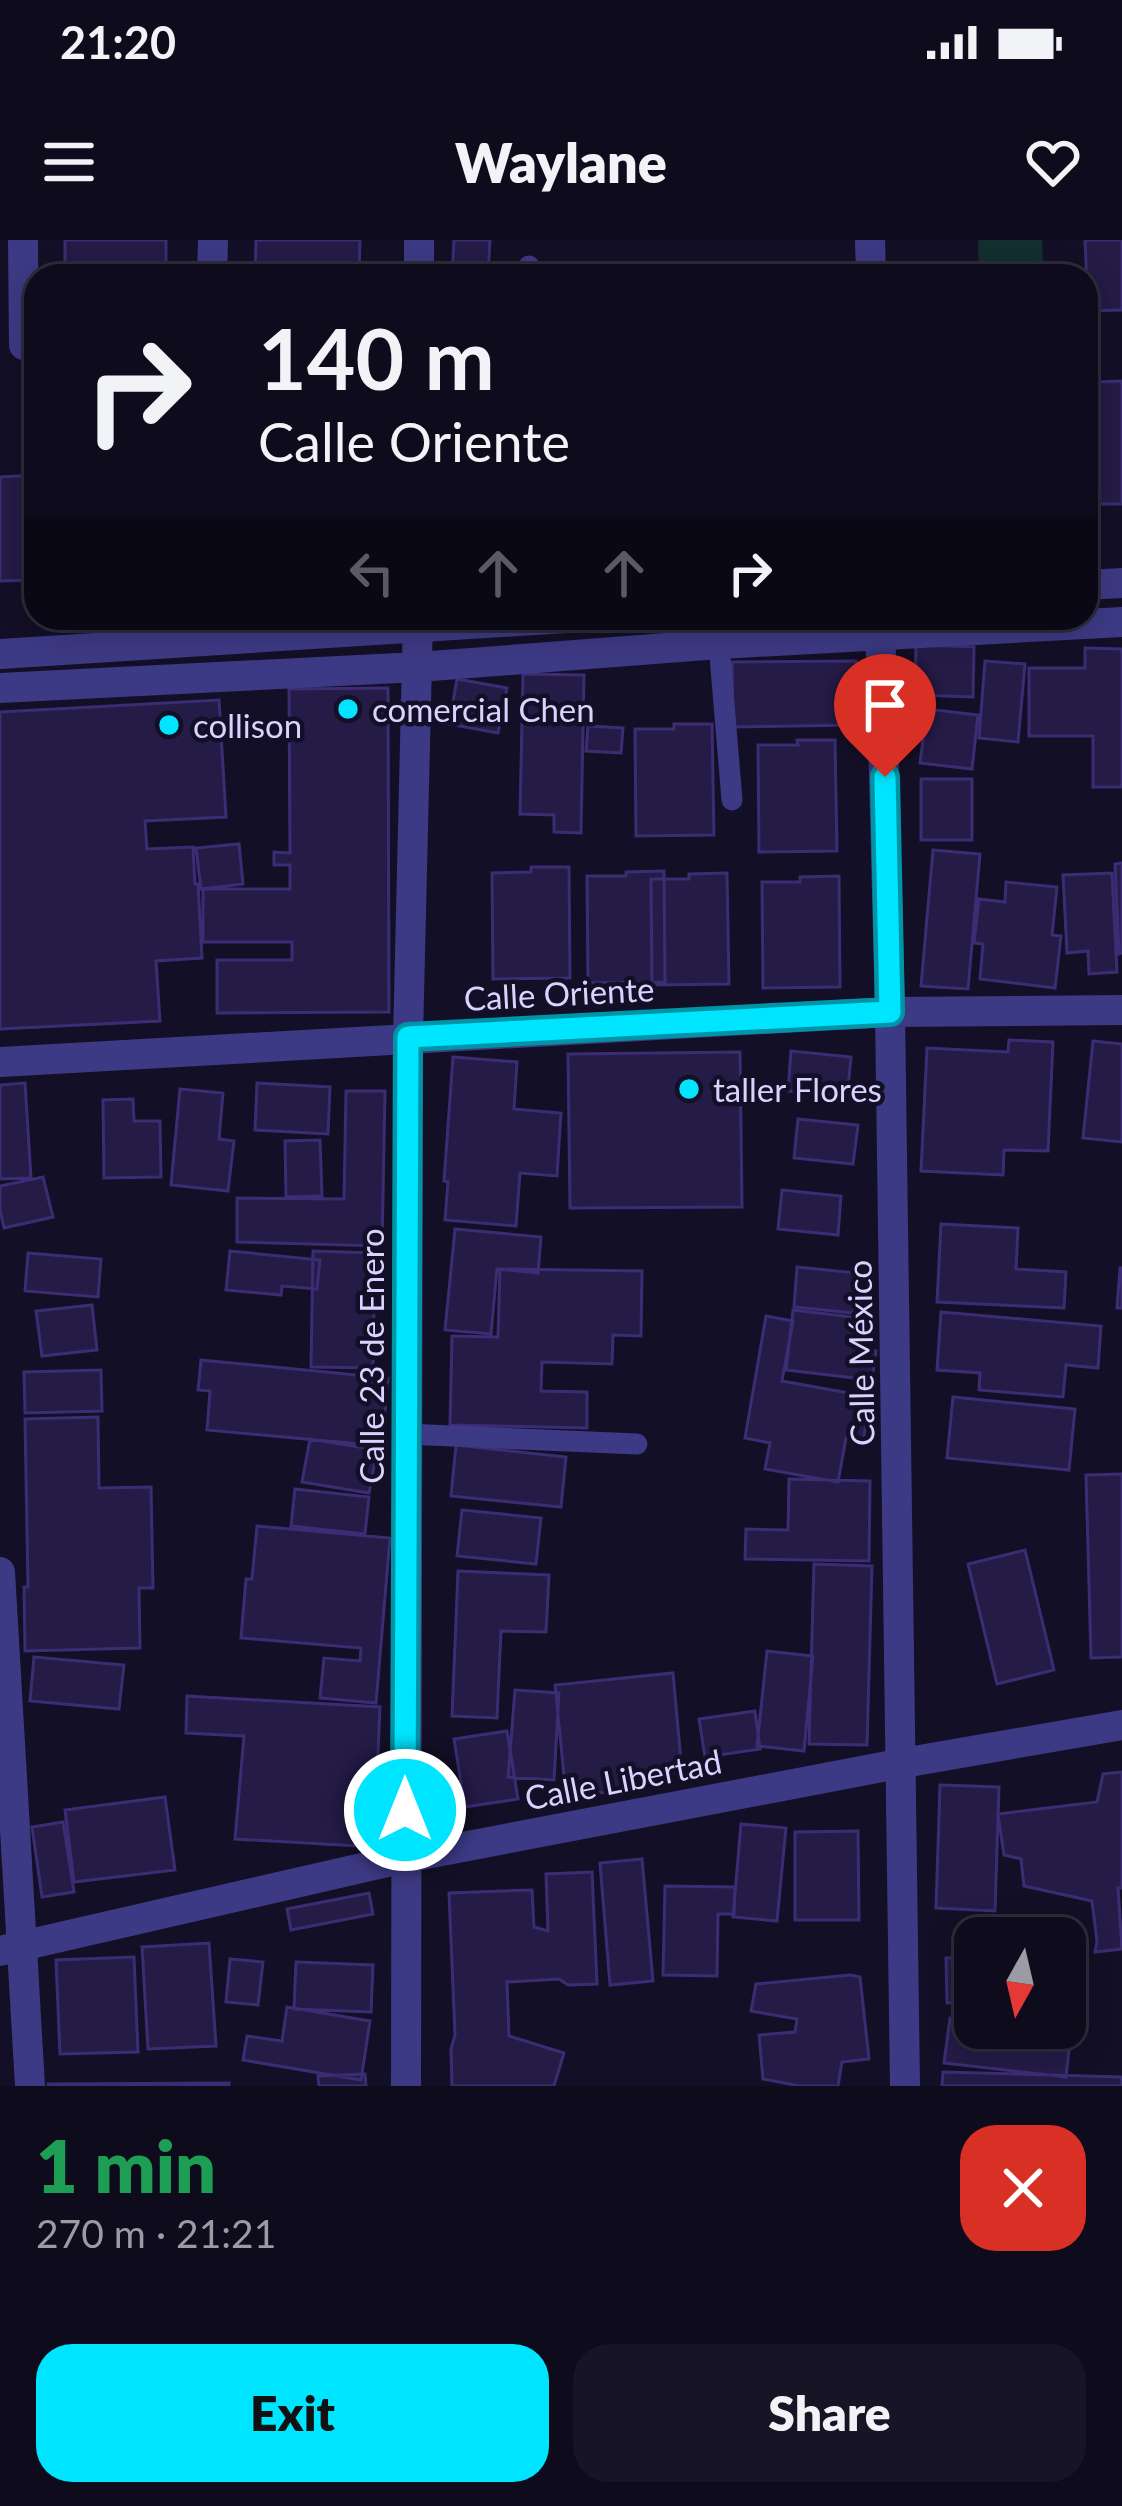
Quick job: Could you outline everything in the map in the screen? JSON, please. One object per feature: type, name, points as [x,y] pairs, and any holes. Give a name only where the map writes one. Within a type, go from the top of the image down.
[{"type":"street","points":[[22,240],[24,345]]},
{"type":"street","points":[[0,654],[314,630]]},
{"type":"street","name":"Calle 23 de Enero","points":[[406,2086],[408,1037],[418,630]]},
{"type":"street","points":[[0,688],[418,667],[852,630]]},
{"type":"street","name":"Calle México","points":[[881,630],[905,2086]]},
{"type":"street","name":"Calle Oriente","points":[[0,1062],[890,1012],[1122,1010]]},
{"type":"street","points":[[0,1572],[11,1949],[30,2086]]},
{"type":"street","name":"Calle Libertad","points":[[11,1949],[405,1858],[1122,1725]]},
{"type":"lane","points":[[719,644],[732,800]]},
{"type":"lane","points":[[406,1434],[637,1444]]},
{"type":"green space","points":[[978,240],[1042,240],[1043,264],[979,264]]},
{"type":"building","points":[[65,240],[166,240],[166,264],[65,264]]},
{"type":"building","points":[[256,240],[360,240],[359,264],[255,264]]},
{"type":"building","points":[[454,240],[490,240],[489,264],[453,264]]},
{"type":"building","points":[[1085,240],[1122,240],[1122,310],[1098,311],[1098,264],[1086,264]]},
{"type":"building","points":[[1122,381],[1122,504],[1100,504],[1098,382]]},
{"type":"building","points":[[24,476],[24,580],[0,581],[0,477]]},
{"type":"building","points":[[916,645],[974,647],[973,697],[915,695]]},
{"type":"building","points":[[1085,648],[1122,649],[1122,787],[1093,787],[1093,736],[1029,736],[1029,668],[1085,668]]},
{"type":"building","points":[[856,661],[857,725],[733,727],[732,662]]},
{"type":"building","points":[[985,661],[1025,664],[1018,742],[979,738]]},
{"type":"building","points":[[523,674],[584,675],[581,833],[554,832],[554,815],[520,814]]},
{"type":"building","points":[[457,679],[507,688],[498,733],[449,724]]},
{"type":"building","points":[[388,688],[389,1012],[217,1013],[217,960],[292,960],[292,942],[203,942],[203,889],[290,889],[290,865],[274,865],[274,852],[290,853],[289,689]]},
{"type":"building","points":[[219,700],[226,817],[145,821],[147,849],[193,847],[202,958],[156,961],[160,1021],[0,1029],[0,712]]},
{"type":"building","points":[[927,709],[978,715],[972,769],[920,763]]},
{"type":"building","points":[[674,724],[712,724],[714,835],[636,836],[635,729],[674,729]]},
{"type":"building","points":[[588,726],[623,728],[621,753],[586,751]]},
{"type":"building","points":[[797,740],[835,740],[837,851],[759,852],[758,745],[798,745]]},
{"type":"building","points":[[921,779],[972,779],[972,840],[921,840]]},
{"type":"building","points":[[239,844],[243,884],[201,889],[196,848]]},
{"type":"building","points":[[933,850],[980,854],[968,989],[921,986]]},
{"type":"building","points":[[1122,863],[1122,953],[1119,954],[1115,864]]},
{"type":"building","points":[[531,867],[569,867],[570,978],[493,979],[492,873],[531,872]]},
{"type":"building","points":[[664,871],[665,982],[588,983],[587,876]]},
{"type":"building","points":[[727,873],[729,984],[652,985],[651,879]]},
{"type":"building","points":[[1112,873],[1117,972],[1089,974],[1088,951],[1067,953],[1063,875]]},
{"type":"building","points":[[839,876],[840,987],[763,988],[762,882]]},
{"type":"building","points":[[1006,882],[1057,887],[1052,935],[1061,936],[1055,988],[980,979],[983,944],[974,943],[979,899],[1005,902]]},
{"type":"building","points":[[1009,1040],[1053,1042],[1048,1151],[1004,1150],[1003,1175],[921,1171],[927,1048],[1008,1052]]},
{"type":"building","points":[[1093,1041],[1122,1044],[1122,1142],[1083,1138]]},
{"type":"building","points":[[791,1051],[851,1057],[847,1097],[788,1091]]},
{"type":"building","points":[[740,1052],[742,1207],[570,1208],[568,1054]]},
{"type":"building","points":[[453,1057],[517,1062],[514,1109],[561,1113],[557,1176],[520,1173],[516,1226],[445,1220]]},
{"type":"building","points":[[25,1083],[31,1178],[0,1179],[0,1085]]},
{"type":"building","points":[[257,1083],[330,1087],[328,1134],[255,1130]]},
{"type":"building","points":[[180,1089],[223,1093],[219,1139],[234,1141],[228,1191],[171,1185]]},
{"type":"building","points":[[346,1091],[385,1091],[382,1246],[237,1242],[237,1198],[344,1199]]},
{"type":"building","points":[[133,1099],[134,1121],[160,1121],[161,1177],[104,1178],[103,1100]]},
{"type":"building","points":[[798,1119],[858,1125],[853,1164],[794,1158]]},
{"type":"building","points":[[320,1140],[322,1196],[286,1197],[285,1141]]},
{"type":"building","points":[[43,1177],[53,1217],[4,1228],[0,1186]]},
{"type":"building","points":[[782,1190],[841,1196],[838,1235],[778,1229]]},
{"type":"building","points":[[941,1224],[1018,1228],[1016,1269],[1066,1272],[1064,1308],[937,1302]]},
{"type":"building","points":[[455,1229],[541,1237],[538,1273],[497,1269],[491,1334],[445,1330]]},
{"type":"building","points":[[230,1251],[320,1260],[317,1289],[282,1286],[281,1295],[226,1290]]},
{"type":"building","points":[[313,1251],[375,1253],[373,1368],[311,1367]]},
{"type":"building","points":[[28,1253],[101,1259],[98,1297],[25,1291]]},
{"type":"building","points":[[797,1267],[857,1273],[853,1313],[794,1307]]},
{"type":"building","points":[[1120,1268],[1122,1308],[1117,1308]]},
{"type":"building","points":[[500,1269],[642,1271],[641,1336],[613,1335],[612,1364],[542,1362],[541,1391],[587,1392],[587,1428],[450,1425],[452,1336],[498,1337]]},
{"type":"building","points":[[92,1305],[97,1350],[42,1356],[36,1311]]},
{"type":"building","points":[[793,1310],[861,1318],[858,1349],[876,1351],[872,1380],[786,1370]]},
{"type":"building","points":[[941,1312],[1101,1326],[1098,1368],[1066,1365],[1063,1397],[979,1390],[980,1373],[937,1370]]},
{"type":"building","points":[[766,1316],[793,1321],[782,1381],[871,1397],[863,1441],[846,1438],[838,1482],[765,1469],[770,1443],[745,1438]]},
{"type":"building","points":[[201,1360],[388,1378],[382,1446],[207,1430],[210,1391],[198,1390]]},
{"type":"building","points":[[101,1370],[102,1411],[25,1413],[24,1372]]},
{"type":"building","points":[[953,1397],[1075,1409],[1069,1470],[947,1458]]},
{"type":"building","points":[[98,1417],[99,1488],[151,1487],[153,1588],[139,1588],[140,1648],[25,1651],[25,1419]]},
{"type":"building","points":[[310,1439],[377,1450],[369,1493],[302,1482]]},
{"type":"building","points":[[456,1445],[566,1457],[561,1507],[451,1496]]},
{"type":"building","points":[[1122,1474],[1122,1657],[1091,1658],[1086,1475]]},
{"type":"building","points":[[789,1479],[870,1481],[869,1561],[745,1559],[746,1529],[788,1530]]},
{"type":"building","points":[[295,1489],[369,1497],[365,1534],[291,1526]]},
{"type":"building","points":[[462,1510],[541,1518],[536,1564],[457,1556]]},
{"type":"building","points":[[257,1526],[390,1538],[376,1703],[320,1698],[324,1658],[360,1661],[361,1648],[241,1638]]},
{"type":"building","points":[[1025,1550],[1054,1670],[997,1684],[968,1564]]},
{"type":"building","points":[[814,1564],[872,1566],[867,1745],[809,1744]]},
{"type":"building","points":[[458,1571],[549,1575],[546,1632],[501,1631],[497,1718],[452,1716]]},
{"type":"building","points":[[767,1651],[813,1656],[804,1751],[757,1746]]},
{"type":"building","points":[[34,1657],[124,1665],[119,1709],[30,1701]]},
{"type":"building","points":[[673,1673],[682,1772],[637,1776],[639,1789],[566,1796],[555,1685]]},
{"type":"building","points":[[515,1690],[559,1693],[554,1780],[508,1777]]},
{"type":"building","points":[[187,1696],[380,1707],[374,1847],[235,1839],[244,1736],[186,1733]]},
{"type":"building","points":[[755,1711],[760,1749],[705,1757],[699,1719]]},
{"type":"building","points":[[507,1731],[518,1799],[465,1807],[454,1739]]},
{"type":"building","points":[[1122,1772],[1122,1888],[1118,1888],[1122,1949],[1095,1952],[1092,1901],[1024,1886],[1021,1859],[1004,1855],[998,1814],[1097,1802],[1103,1774]]},
{"type":"building","points":[[940,1785],[999,1787],[995,1911],[936,1908]]},
{"type":"building","points":[[165,1797],[175,1870],[74,1882],[65,1810]]},
{"type":"building","points":[[63,1822],[74,1892],[42,1897],[32,1827]]},
{"type":"building","points":[[741,1824],[786,1828],[777,1921],[733,1917]]},
{"type":"building","points":[[858,1831],[859,1920],[795,1920],[795,1832]]},
{"type":"building","points":[[642,1859],[653,1981],[610,1985],[600,1863]]},
{"type":"building","points":[[592,1872],[597,1984],[568,1985],[559,1979],[507,1982],[509,2036],[564,2053],[554,2086],[452,2086],[455,2035],[449,1893],[532,1890],[534,1927],[548,1931],[546,1874]]},
{"type":"building","points":[[665,1886],[735,1887],[734,1914],[718,1914],[717,1976],[663,1975]]},
{"type":"building","points":[[369,1893],[373,1914],[291,1930],[287,1909]]},
{"type":"building","points":[[209,1943],[216,2046],[148,2049],[142,1947]]},
{"type":"building","points":[[134,1957],[138,2052],[60,2054],[56,1960]]},
{"type":"building","points":[[946,1958],[954,1958],[954,2003],[947,2003]]},
{"type":"building","points":[[230,1959],[263,1962],[258,2005],[226,2002]]},
{"type":"building","points":[[296,1962],[373,1965],[371,2012],[294,2009]]},
{"type":"building","points":[[860,1977],[869,2059],[842,2062],[838,2086],[763,2079],[759,2035],[795,2032],[797,2019],[751,2011],[756,1984]]},
{"type":"building","points":[[287,2007],[370,2021],[361,2080],[243,2060],[247,2036],[282,2041]]},
{"type":"building","points":[[950,2018],[954,2018],[954,2049],[1069,2049],[1066,2077],[944,2063]]},
{"type":"building","points":[[943,2072],[1122,2077],[1122,2086],[942,2086]]},
{"type":"building","points":[[365,2074],[366,2086],[319,2086],[318,2076]]},
{"type":"building","points":[[48,2084],[229,2086],[48,2086]]},
{"type":"place","name":"comercial Chen","points":[[348,709]]},
{"type":"place","name":"collison","points":[[169,725]]},
{"type":"place","name":"taller Flores","points":[[689,1089]]},
{"type":"route","points":[[405,1810],[408,1037],[890,1012],[885,777]]}]
